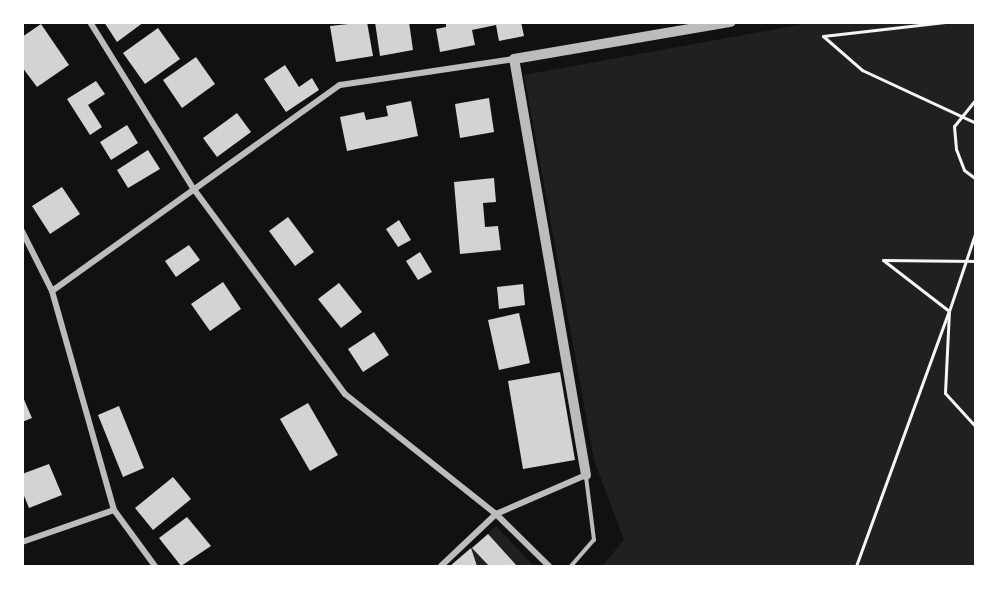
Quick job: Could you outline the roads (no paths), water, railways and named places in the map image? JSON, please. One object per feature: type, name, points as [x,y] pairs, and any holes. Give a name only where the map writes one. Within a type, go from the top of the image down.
[{"type":"street","points":[[90,22],[193,188],[345,394],[496,514],[549,567]]},
{"type":"street","points":[[52,291],[340,85],[514,60],[731,22]]},
{"type":"street","points":[[441,567],[496,514],[586,475],[514,60]]},
{"type":"street","points":[[22,231],[52,291],[114,510],[154,567]]},
{"type":"street","points":[[22,542],[114,510]]},
{"type":"lane","points":[[571,567],[594,540],[586,475]]}]
